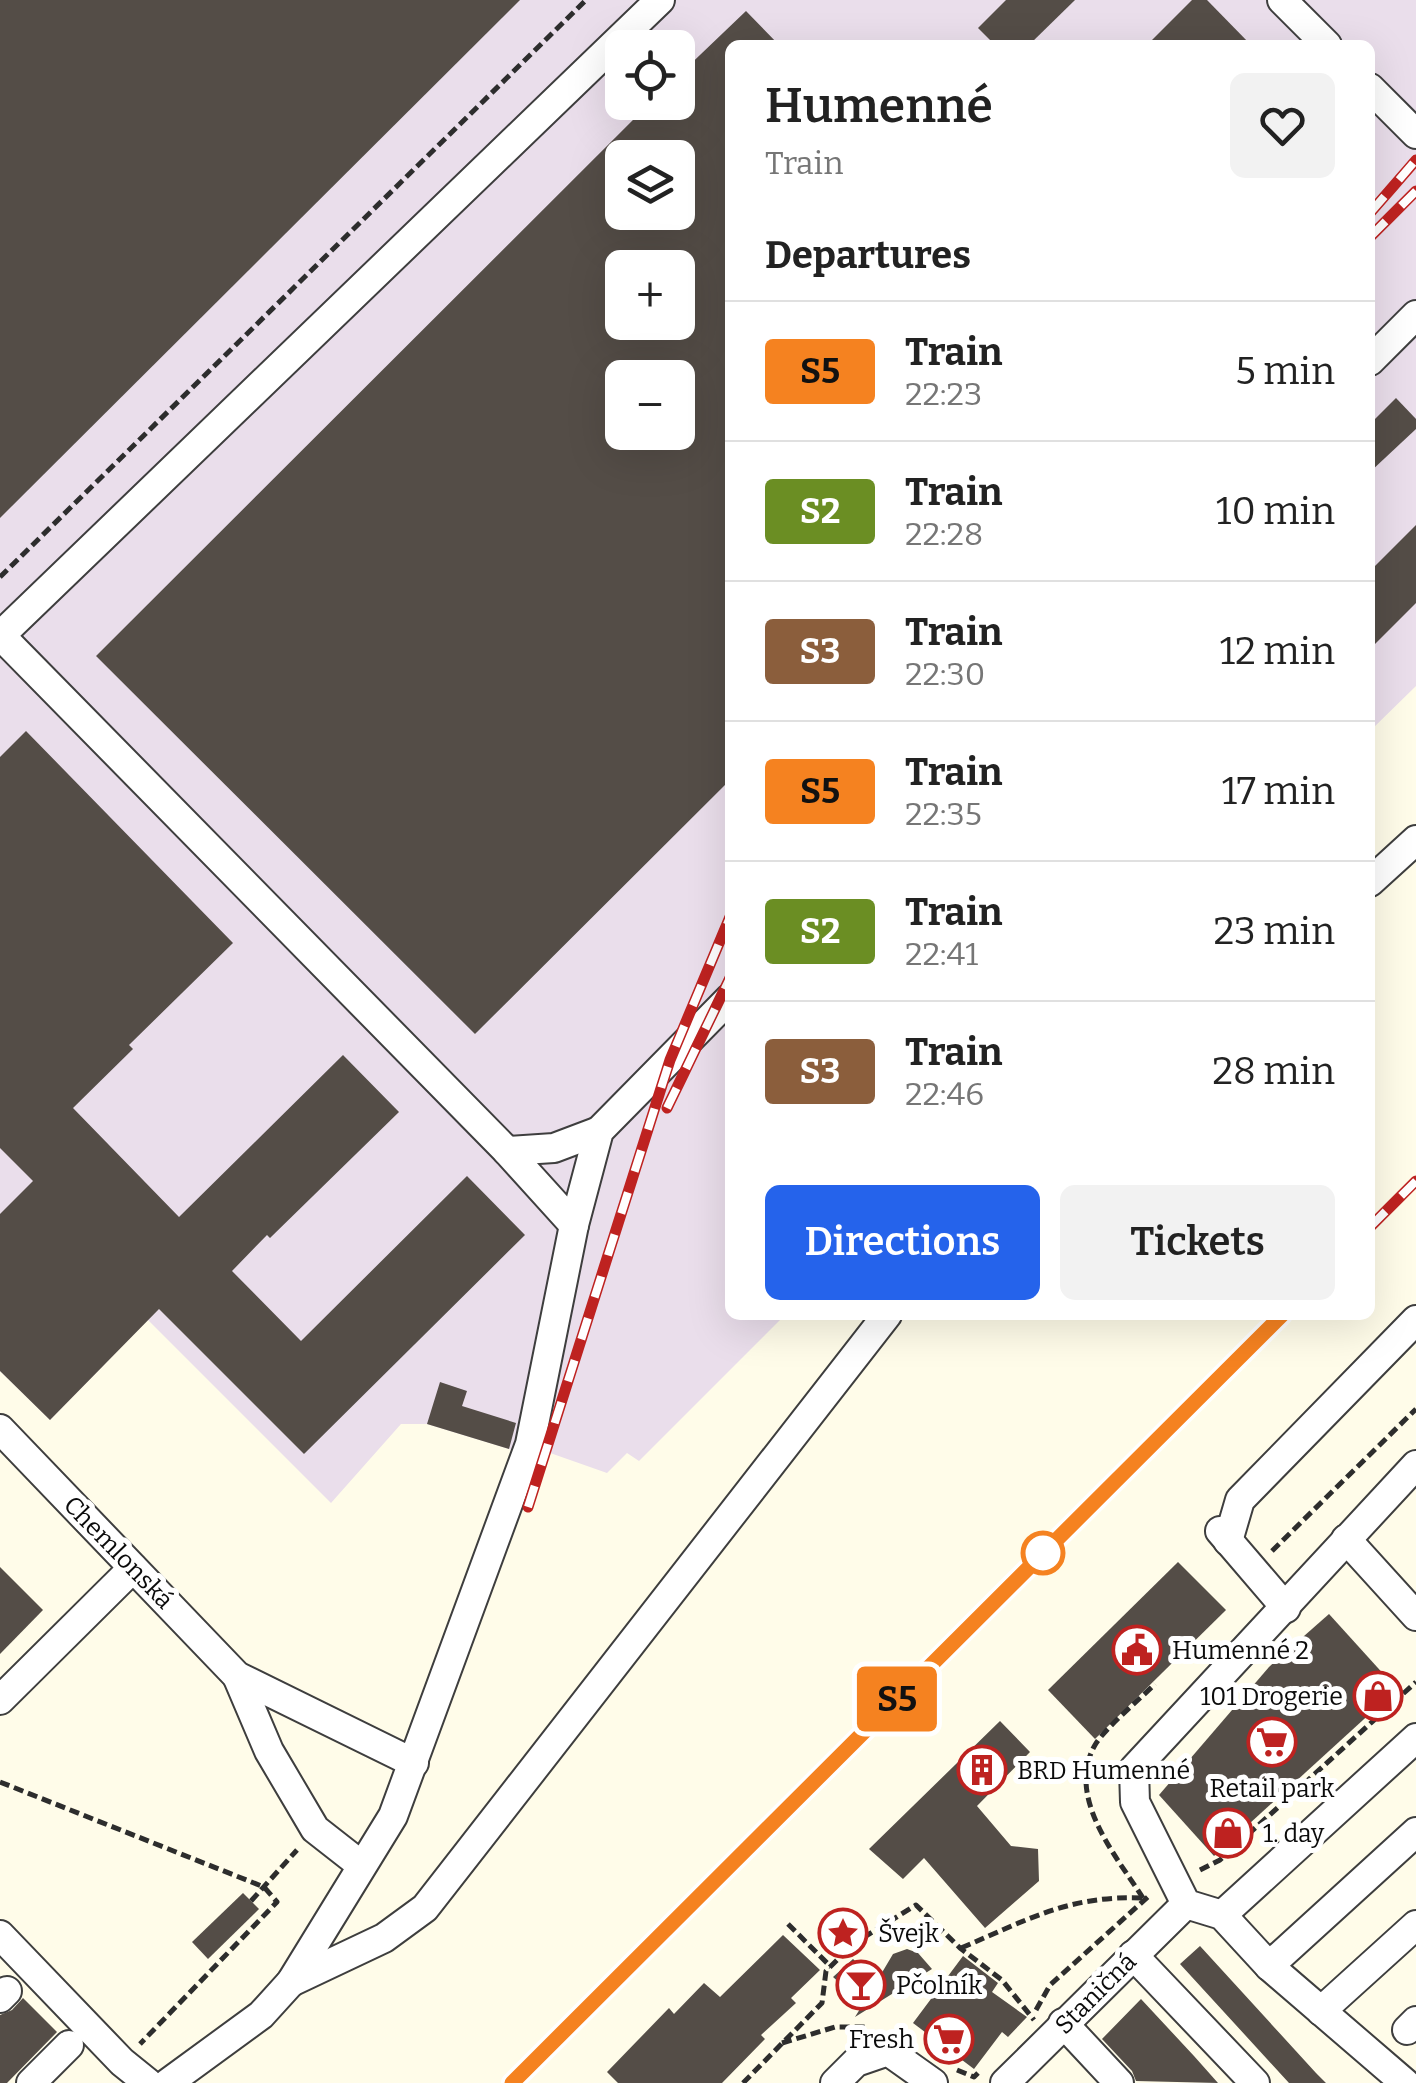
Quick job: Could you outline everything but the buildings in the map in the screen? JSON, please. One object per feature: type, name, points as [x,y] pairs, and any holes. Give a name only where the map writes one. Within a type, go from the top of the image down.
[{"type":"street","points":[[574,1225],[507,1151],[0,636],[660,0]]},
{"type":"street","points":[[1282,0],[1322,40]]},
{"type":"street","points":[[1375,93],[1416,134]]},
{"type":"street","points":[[1375,356],[1416,315]]},
{"type":"street","points":[[1375,877],[1416,840]]},
{"type":"street","points":[[507,1151],[554,1148],[599,1132],[725,1003]]},
{"type":"street","points":[[168,2083],[261,2016],[291,1982],[393,1816],[530,1444],[574,1225],[599,1132]]},
{"type":"street","points":[[291,1982],[384,1938],[424,1908],[883,1320]]},
{"type":"street","points":[[1286,1608],[1224,1536],[1240,1500],[1416,1320]]},
{"type":"street","name":"Chemlonská","points":[[0,1429],[237,1676]]},
{"type":"street","points":[[1394,2078],[1270,1966],[1222,1915],[1181,1893],[1135,1802],[1134,1768],[1416,1465]]},
{"type":"street","points":[[1346,1539],[1416,1616]]},
{"type":"street","points":[[0,1700],[133,1568]]},
{"type":"street","points":[[237,1676],[414,1763]]},
{"type":"street","points":[[237,1676],[268,1750],[315,1829],[362,1865]]},
{"type":"street","points":[[1222,1915],[1416,1738]]},
{"type":"street","points":[[1270,1966],[1416,1832]]},
{"type":"street","name":"Staničná","points":[[995,2074],[1133,1954],[1181,1893]]},
{"type":"street","points":[[1321,2011],[1416,1925]]},
{"type":"street","points":[[0,1936],[122,2062],[148,2083]]},
{"type":"street","points":[[1133,1954],[1255,2083]]},
{"type":"street","points":[[1048,2026],[1119,2083]]},
{"type":"street","points":[[31,2083],[69,2045]]},
{"type":"street","points":[[835,2083],[856,2062],[888,2051],[940,2073]]},
{"type":"path","points":[[0,577],[586,0]]},
{"type":"path","points":[[1253,1569],[1416,1409]]},
{"type":"path","points":[[960,1948],[1065,1904],[1181,1893],[1416,1682]]},
{"type":"path","points":[[1146,1693],[1155,1684]]},
{"type":"path","points":[[0,1782],[264,1886],[277,1902],[137,2047]]},
{"type":"path","points":[[251,1901],[315,1829]]},
{"type":"path","points":[[1048,2026],[1050,1985],[1144,1898]]},
{"type":"path","points":[[743,2083],[822,2003],[826,1972],[831,1966],[853,1944],[916,1905],[1048,2026]]},
{"type":"path","points":[[788,1924],[831,1966]]},
{"type":"path","points":[[782,2043],[835,2028],[874,2027]]},
{"type":"path","points":[[940,2073],[974,2077],[995,2074]]},
{"type":"shaded area","points":[[0,0],[1416,0],[1416,686],[1375,726],[1375,40],[725,40],[725,1320],[780,1320],[639,1461],[627,1453],[607,1473],[536,1448],[532,1456],[427,1424],[401,1424],[331,1503],[148,1320],[50,1420],[0,1371]]},
{"type":"railway","points":[[1375,207],[1416,160]]},
{"type":"railway","points":[[1375,232],[1416,191]]},
{"type":"railway","points":[[528,1507],[670,1060],[725,929]]},
{"type":"railway","points":[[667,1108],[725,988]]},
{"type":"railway","points":[[1375,1222],[1416,1181]]},
{"type":"railway","points":[[512,2083],[1277,1320]]},
{"type":"train","name":"S5","points":[[512,2083],[1277,1320]]},
{"type":"place","name":"Humenné 2","points":[[1137,1650]]},
{"type":"place","name":"101 Drogerie","points":[[1378,1696]]},
{"type":"place","name":"Retail park","points":[[1272,1742]]},
{"type":"place","name":"BRD Humenné","points":[[982,1770]]},
{"type":"place","name":"1. day","points":[[1228,1833]]},
{"type":"place","name":"Švejk","points":[[843,1933]]},
{"type":"place","name":"Pčolník","points":[[861,1985]]},
{"type":"place","name":"Fresh","points":[[949,2039]]}]
